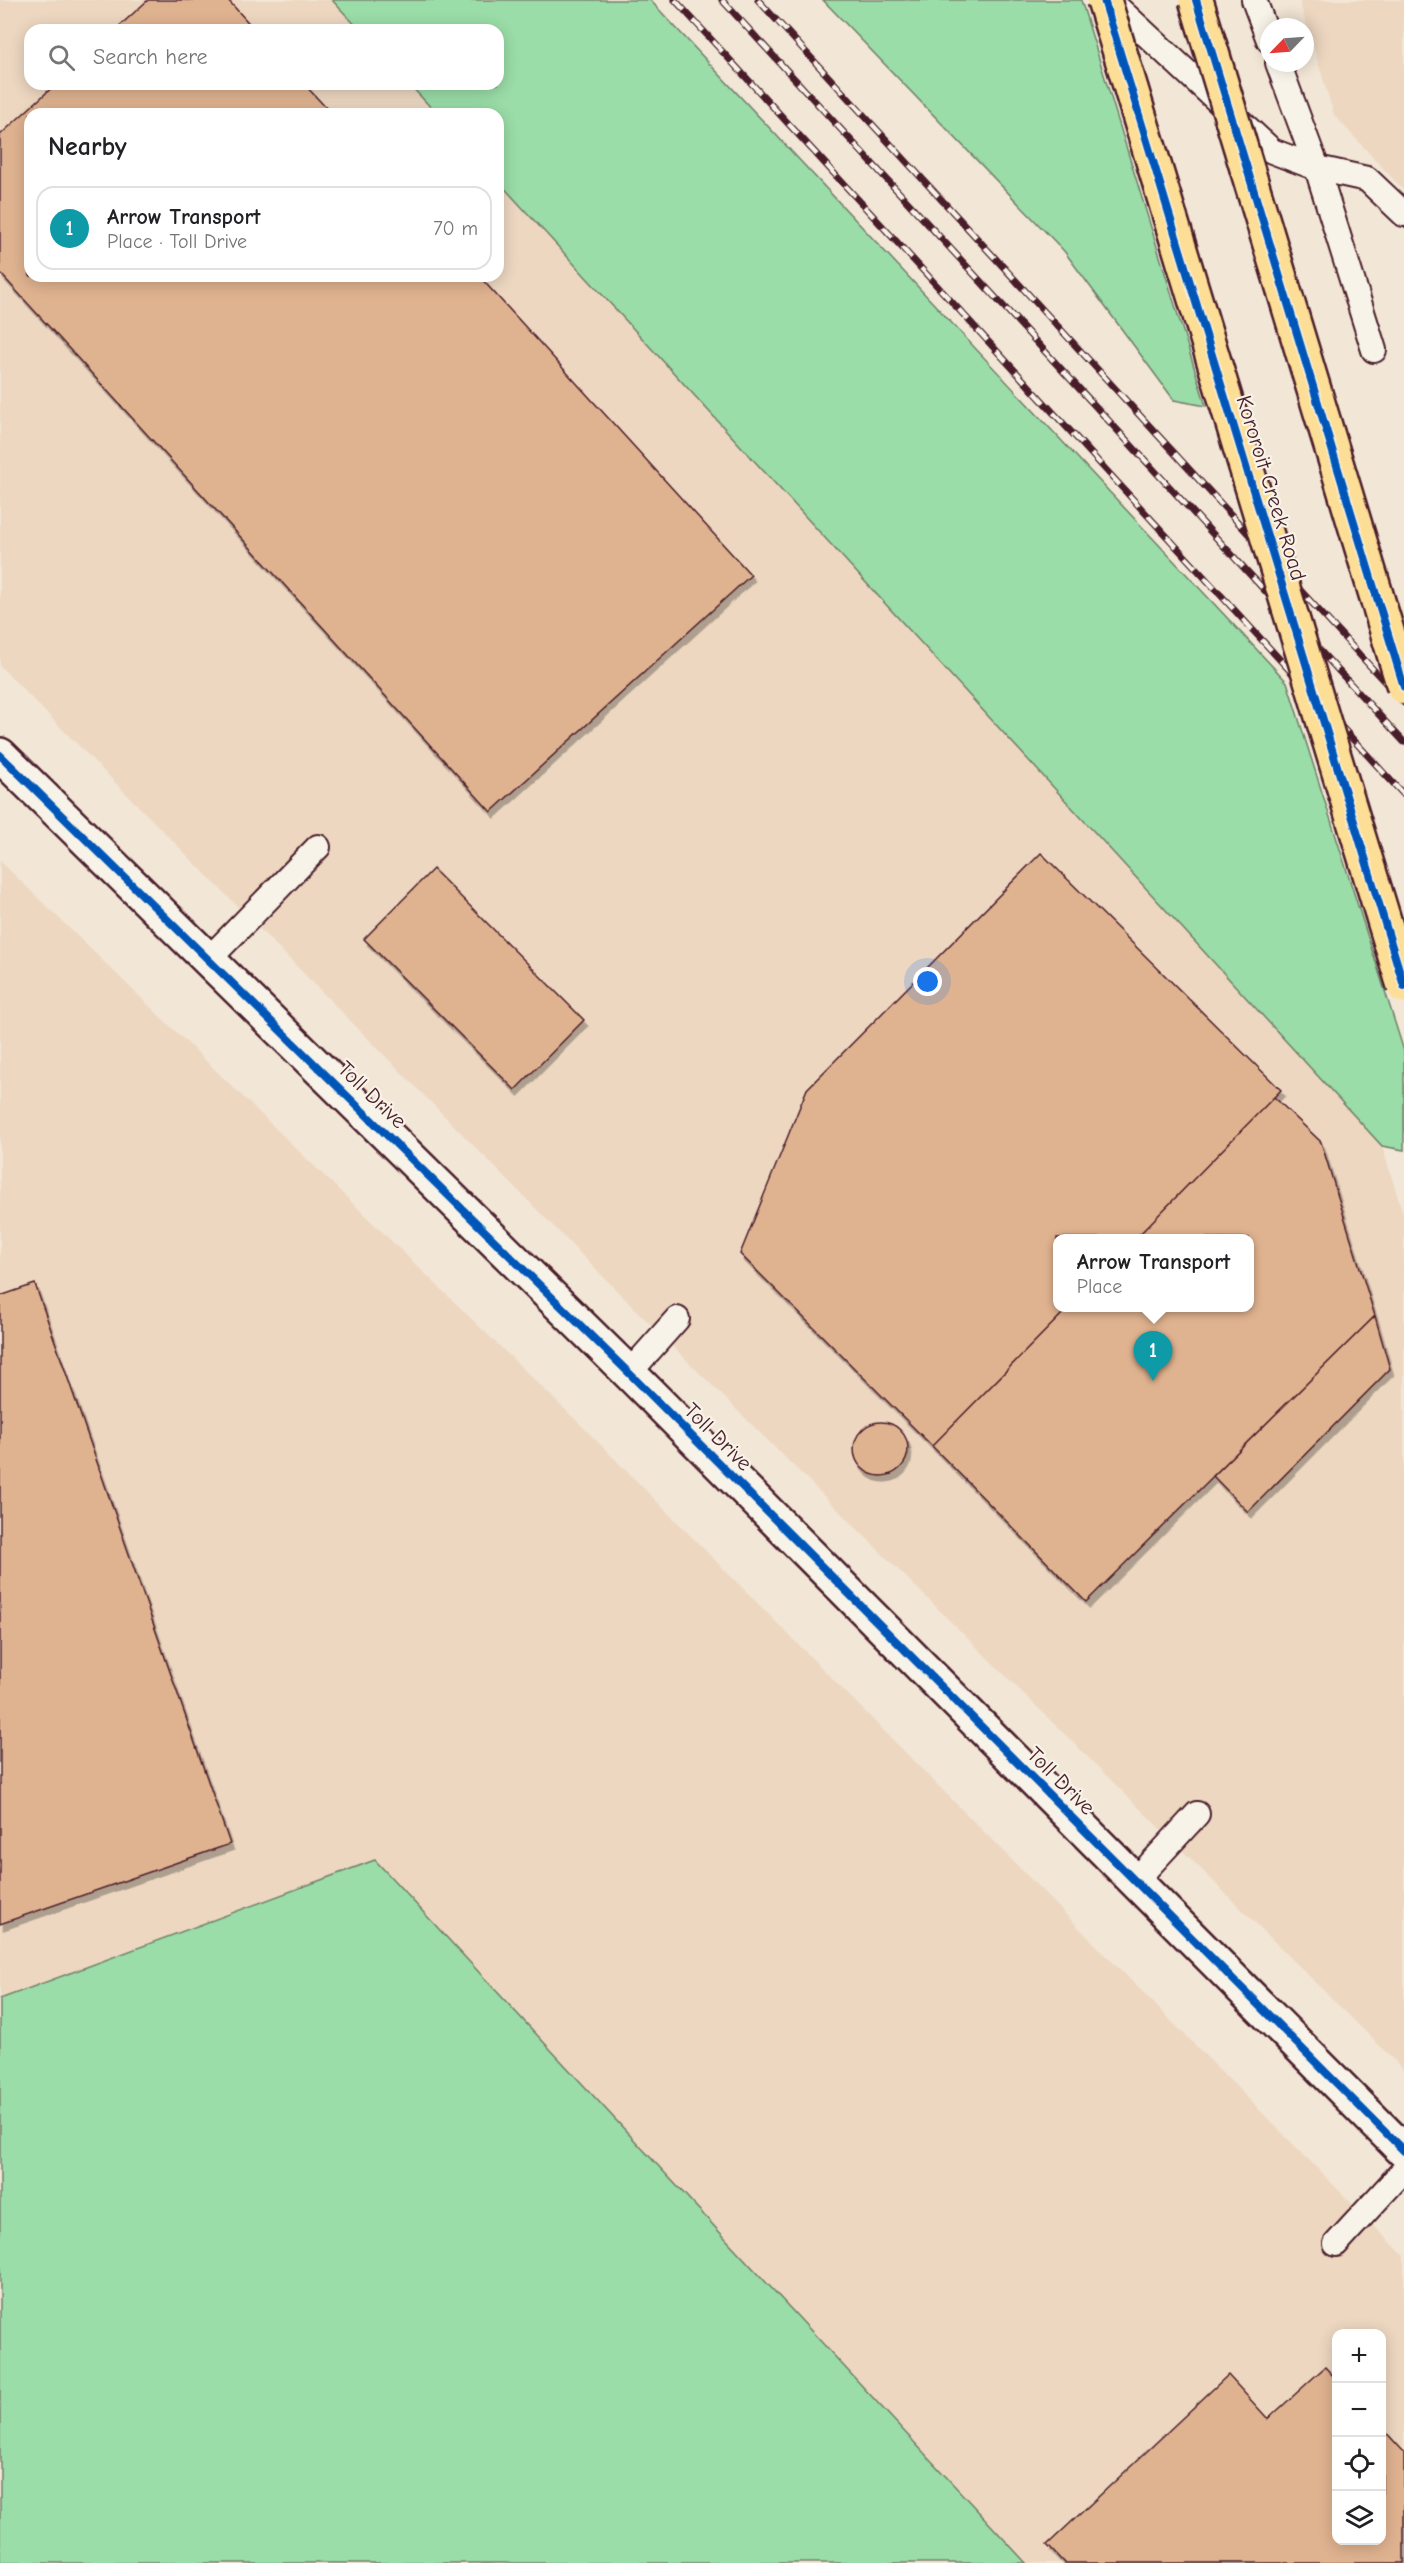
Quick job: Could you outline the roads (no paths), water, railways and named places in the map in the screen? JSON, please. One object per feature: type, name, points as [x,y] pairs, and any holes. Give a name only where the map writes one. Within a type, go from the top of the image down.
[{"type":"main road","name":"Kororoit Creek Road","points":[[1104,0],[1404,986]]},
{"type":"main road","points":[[1196,0],[1404,687]]},
{"type":"street","name":"Toll Drive","points":[[0,755],[629,1373],[1404,2151]]},
{"type":"lane","points":[[1109,0],[1272,151],[1317,168],[1367,179],[1404,214]]},
{"type":"lane","points":[[1254,0],[1261,18]]},
{"type":"lane","points":[[1281,72],[1317,168],[1374,350]]},
{"type":"lane","points":[[208,960],[318,847]]},
{"type":"lane","points":[[629,1373],[676,1319]]},
{"type":"lane","points":[[1135,1881],[1197,1814]]},
{"type":"lane","points":[[1336,2244],[1404,2170]]},
{"type":"railway","points":[[675,0],[1404,795]]},
{"type":"railway","points":[[722,0],[1404,742]]},
{"type":"railway","points":[[758,0],[1404,703]]},
{"type":"place","name":"Arrow Transport","points":[[1153,1381]]}]
